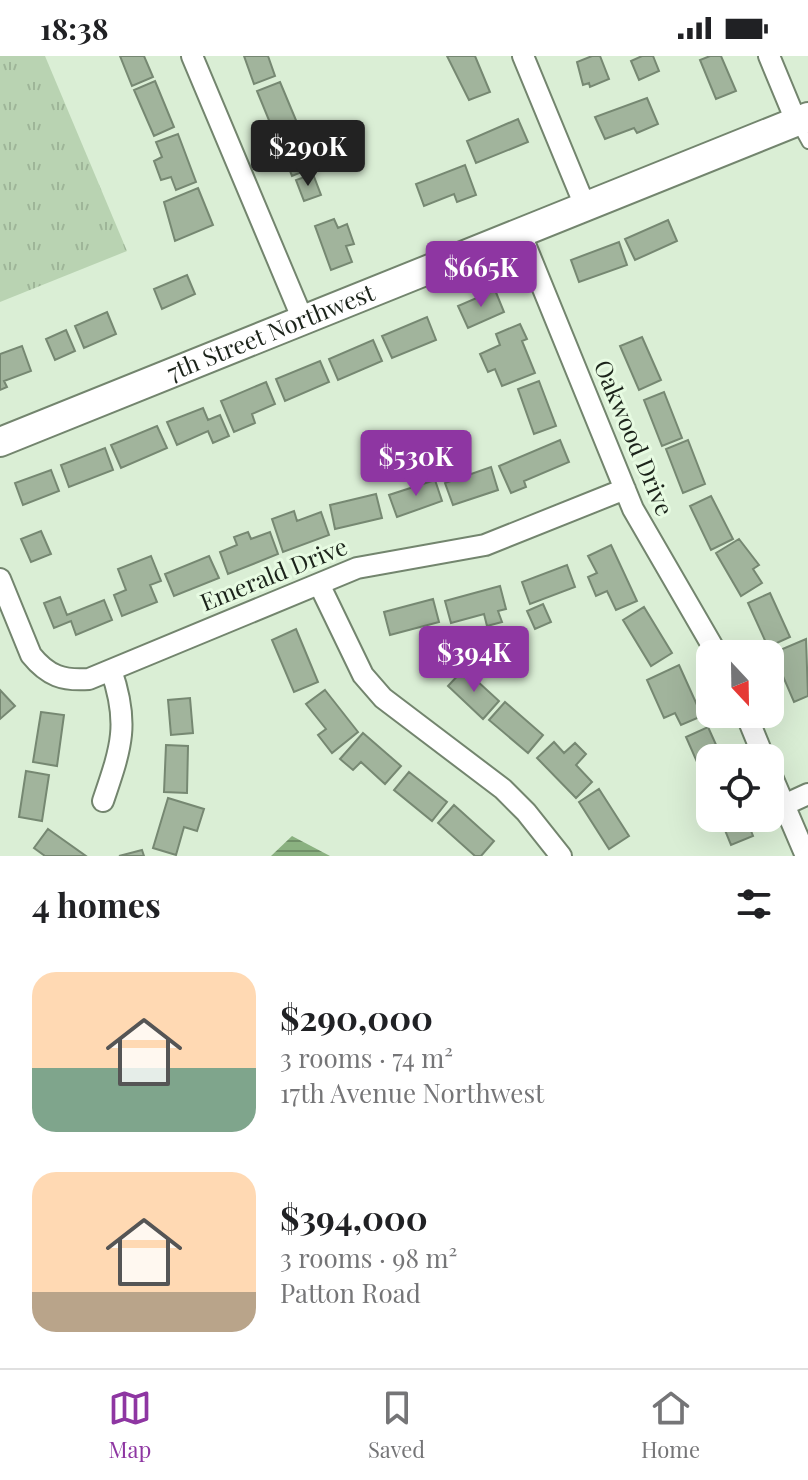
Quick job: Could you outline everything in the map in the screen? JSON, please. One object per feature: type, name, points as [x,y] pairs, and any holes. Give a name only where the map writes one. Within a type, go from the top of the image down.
[{"type":"street","points":[[192,56],[303,320]]},
{"type":"street","points":[[523,56],[585,206]]},
{"type":"street","points":[[769,56],[804,127]]},
{"type":"street","name":"7th Street Northwest","points":[[0,442],[585,206],[804,127]]},
{"type":"street","name":"Oakwood Drive","points":[[520,232],[625,489],[653,547],[709,640]]},
{"type":"street","name":"Emerald Drive","points":[[0,579],[31,655],[48,673],[75,680],[89,679],[319,584],[392,559],[485,545],[625,489]]},
{"type":"street","points":[[319,584],[350,651],[373,687],[398,710],[503,789],[561,856]]},
{"type":"street","points":[[103,801],[123,736],[123,714],[111,670]]},
{"type":"street","points":[[806,856],[784,805],[808,794]]},
{"type":"green space","points":[[0,56],[45,56],[127,251],[0,302]]},
{"type":"shaded area","points":[[292,836],[330,856],[271,856]]},
{"type":"building","points":[[120,56],[144,56],[153,77],[132,86]]},
{"type":"building","points":[[244,56],[268,56],[275,76],[254,84]]},
{"type":"building","points":[[447,56],[475,56],[490,92],[469,100]]},
{"type":"building","points":[[600,56],[609,79],[590,87],[589,83],[583,85],[577,62]]},
{"type":"building","points":[[642,56],[653,56],[659,71],[639,80],[631,61]]},
{"type":"building","points":[[721,56],[736,91],[716,99],[700,60]]},
{"type":"building","points":[[155,81],[174,127],[154,136],[134,90]]},
{"type":"building","points":[[280,82],[298,125],[275,135],[257,91]]},
{"type":"building","points":[[647,98],[658,124],[637,133],[634,128],[605,139],[595,117]]},
{"type":"building","points":[[518,119],[528,142],[476,163],[467,141]]},
{"type":"building","points":[[178,134],[196,182],[176,190],[171,177],[161,180],[154,161],[162,157],[156,142]]},
{"type":"building","points":[[300,135],[314,167],[292,176],[279,144]]},
{"type":"building","points":[[465,165],[476,195],[457,202],[454,194],[424,206],[416,184]]},
{"type":"building","points":[[313,174],[321,195],[304,201],[296,180]]},
{"type":"building","points":[[198,188],[213,225],[175,241],[164,202]]},
{"type":"building","points":[[334,219],[338,228],[347,224],[354,244],[346,246],[352,262],[331,270],[315,226]]},
{"type":"building","points":[[668,220],[677,241],[635,260],[625,239]]},
{"type":"building","points":[[619,242],[627,265],[579,282],[571,260]]},
{"type":"building","points":[[187,275],[195,294],[162,309],[154,289]]},
{"type":"building","points":[[495,290],[504,312],[468,328],[458,306]]},
{"type":"building","points":[[107,312],[116,334],[84,348],[75,326]]},
{"type":"building","points":[[427,317],[436,340],[392,358],[382,336]]},
{"type":"building","points":[[520,324],[527,339],[522,341],[535,373],[502,386],[495,369],[488,372],[480,354],[500,345],[496,334]]},
{"type":"building","points":[[66,330],[75,351],[55,360],[46,339]]},
{"type":"building","points":[[642,337],[661,380],[639,390],[620,346]]},
{"type":"building","points":[[373,340],[382,361],[338,380],[329,359]]},
{"type":"building","points":[[22,346],[31,371],[4,381],[7,387],[0,390],[0,354]]},
{"type":"building","points":[[320,361],[329,382],[285,401],[276,379]]},
{"type":"building","points":[[539,381],[556,426],[534,434],[518,389]]},
{"type":"building","points":[[266,382],[275,404],[252,414],[255,423],[234,432],[221,401]]},
{"type":"building","points":[[664,392],[682,438],[662,446],[644,400]]},
{"type":"building","points":[[203,408],[208,420],[220,415],[229,436],[213,443],[208,431],[177,445],[167,422]]},
{"type":"building","points":[[157,426],[167,448],[121,468],[111,445]]},
{"type":"building","points":[[560,440],[569,462],[524,481],[526,487],[511,493],[499,466]]},
{"type":"building","points":[[688,440],[705,484],[683,493],[666,449]]},
{"type":"building","points":[[105,448],[113,470],[69,487],[61,465]]},
{"type":"building","points":[[491,467],[498,490],[453,505],[445,483]]},
{"type":"building","points":[[51,470],[59,491],[23,505],[15,483]]},
{"type":"building","points":[[435,480],[442,501],[397,517],[389,495]]},
{"type":"building","points":[[376,494],[382,518],[335,529],[330,505]]},
{"type":"building","points":[[711,496],[733,539],[711,550],[690,506]]},
{"type":"building","points":[[294,511],[297,521],[321,512],[329,535],[283,552],[272,519]]},
{"type":"building","points":[[41,531],[51,554],[31,562],[21,539]]},
{"type":"building","points":[[248,532],[251,539],[270,532],[278,554],[228,574],[220,552],[237,545],[234,537]]},
{"type":"building","points":[[739,539],[759,565],[753,569],[762,583],[741,596],[716,553]]},
{"type":"building","points":[[611,545],[637,601],[616,610],[607,591],[596,596],[588,577],[597,573],[588,556]]},
{"type":"building","points":[[151,556],[161,581],[150,585],[157,602],[122,616],[114,595],[126,590],[118,569]]},
{"type":"building","points":[[209,556],[219,578],[174,596],[165,574]]},
{"type":"building","points":[[567,565],[575,587],[530,604],[522,582]]},
{"type":"building","points":[[500,586],[506,609],[498,611],[502,622],[487,626],[484,614],[451,623],[445,601]]},
{"type":"building","points":[[770,593],[790,637],[765,640],[748,603]]},
{"type":"building","points":[[60,597],[67,615],[104,600],[112,620],[76,635],[71,621],[54,628],[44,603]]},
{"type":"building","points":[[433,599],[439,622],[390,635],[384,612]]},
{"type":"building","points":[[543,604],[551,622],[535,629],[527,611]]},
{"type":"building","points":[[644,607],[672,653],[651,666],[623,620]]},
{"type":"building","points":[[296,629],[318,682],[294,692],[272,640]]},
{"type":"building","points":[[806,639],[808,696],[794,702],[784,679],[784,648]]},
{"type":"building","points":[[679,665],[696,703],[696,719],[681,725],[675,713],[664,718],[647,680]]},
{"type":"building","points":[[464,669],[499,701],[483,719],[448,686]]},
{"type":"building","points":[[0,690],[15,706],[0,719]]},
{"type":"building","points":[[325,690],[358,732],[332,753],[318,735],[326,729],[306,704]]},
{"type":"building","points":[[190,698],[193,733],[171,735],[168,700]]},
{"type":"building","points":[[505,702],[543,735],[528,753],[489,720]]},
{"type":"building","points":[[41,712],[64,715],[57,766],[33,762]]},
{"type":"building","points":[[708,728],[716,744],[696,744],[696,760],[686,737]]},
{"type":"building","points":[[363,733],[401,766],[385,784],[361,762],[353,770],[340,759]]},
{"type":"building","points":[[554,742],[564,753],[575,743],[586,754],[576,765],[592,782],[576,798],[537,758]]},
{"type":"building","points":[[166,745],[188,746],[187,793],[164,792]]},
{"type":"building","points":[[26,771],[49,775],[42,821],[19,817]]},
{"type":"building","points":[[409,772],[447,802],[432,821],[394,790]]},
{"type":"building","points":[[599,789],[629,836],[609,849],[579,802]]},
{"type":"building","points":[[168,798],[204,809],[197,831],[184,827],[176,855],[153,848]]},
{"type":"building","points":[[454,805],[494,841],[481,856],[475,856],[438,823]]},
{"type":"building","points":[[48,829],[86,856],[45,856],[34,848]]},
{"type":"building","points":[[726,832],[751,832],[753,836],[731,845]]},
{"type":"building","points":[[142,850],[144,856],[119,856]]}]
